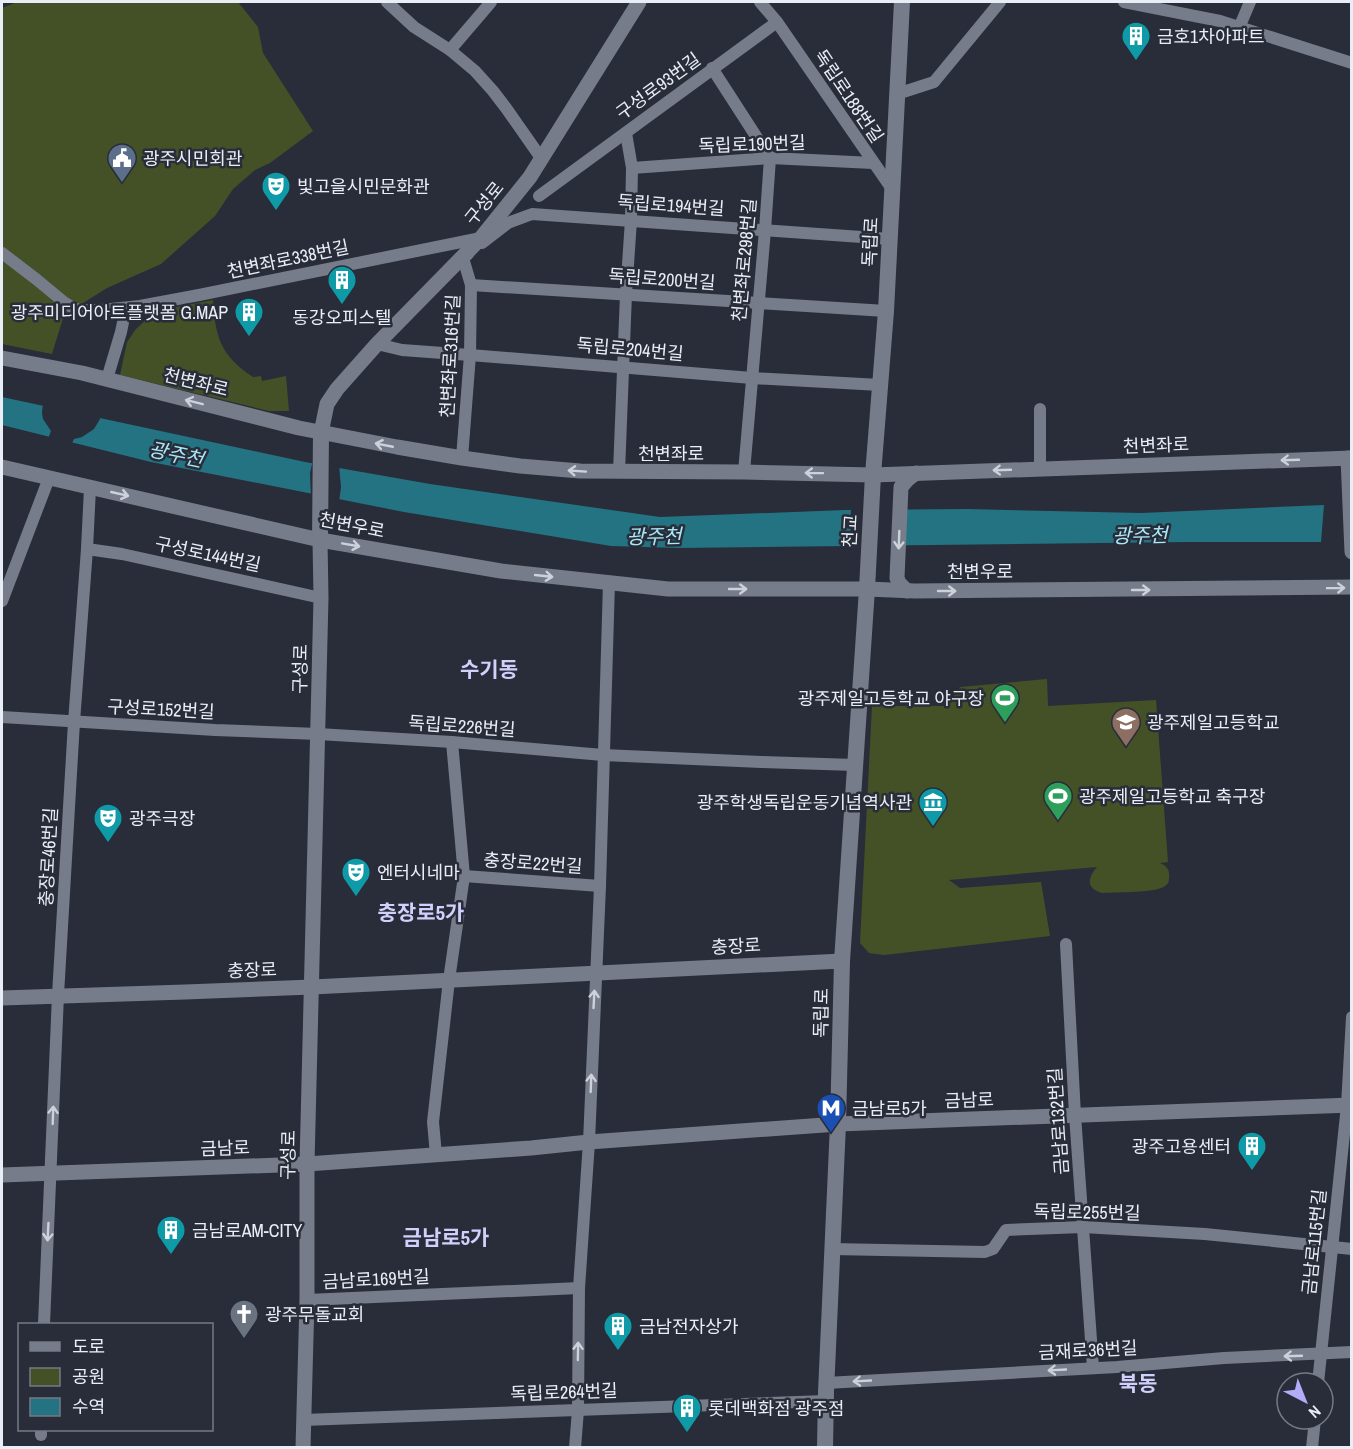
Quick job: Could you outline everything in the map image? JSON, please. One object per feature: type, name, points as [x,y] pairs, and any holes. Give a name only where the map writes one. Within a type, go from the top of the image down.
[{"type":"main road","name":"독립로","points":[[872,480],[886,311],[902,2]]},
{"type":"main road","name":"구성로","points":[[320,540],[321,433]]},
{"type":"main road","name":"천교","points":[[867,584],[872,480]]},
{"type":"main road","name":"독립로","points":[[825,1448],[842,961],[867,584]]},
{"type":"street","points":[[387,2],[414,27],[450,50],[475,71],[493,91],[541,158]]},
{"type":"street","points":[[450,50],[491,2]]},
{"type":"street","name":"구성로","points":[[321,433],[327,404],[337,389],[377,344],[463,258],[524,185],[639,2]]},
{"type":"street","points":[[760,2],[777,22]]},
{"type":"street","points":[[897,94],[934,82],[1000,2]]},
{"type":"street","points":[[1124,2],[1220,21],[1352,63]]},
{"type":"street","points":[[1239,28],[1250,2]]},
{"type":"street","name":"구성로93번길","points":[[539,196],[777,22]]},
{"type":"street","name":"독립로188번길","points":[[777,22],[892,189]]},
{"type":"street","points":[[712,68],[770,158]]},
{"type":"street","points":[[620,472],[632,168],[626,133]]},
{"type":"street","name":"독립로190번길","points":[[632,168],[770,158],[873,163]]},
{"type":"street","name":"천변좌로298번길","points":[[744,472],[770,158]]},
{"type":"street","points":[[524,185],[532,188],[539,196],[544,215]]},
{"type":"street","name":"독립로194번길","points":[[463,258],[508,223],[532,214],[890,239]]},
{"type":"street","name":"천변좌로338번길","points":[[2,253],[75,309],[101,310],[126,308],[199,295],[481,237]]},
{"type":"street","name":"천변좌로316번길","points":[[462,458],[470,356],[471,285],[463,258]]},
{"type":"street","name":"독립로200번길","points":[[471,285],[886,311]]},
{"type":"street","points":[[107,380],[126,308]]},
{"type":"street","name":"독립로204번길","points":[[377,344],[402,350],[470,356],[880,386]]},
{"type":"street","name":"천변좌로","points":[[2,358],[82,373],[321,433],[462,458],[580,471],[744,472],[872,480],[916,473],[1350,458]]},
{"type":"street","points":[[1040,409],[1040,469]]},
{"type":"street","points":[[1350,458],[1352,552]]},
{"type":"street","name":"천변우로","points":[[2,467],[320,540],[501,571],[668,589],[867,584],[1352,587]]},
{"type":"street","points":[[902,585],[901,487],[916,473]]},
{"type":"street","points":[[2,601],[49,478]]},
{"type":"street","points":[[74,722],[90,488]]},
{"type":"street","name":"구성로","points":[[303,1448],[307,1300],[307,1164],[321,598],[320,540]]},
{"type":"street","name":"구성로144번길","points":[[87,549],[122,554],[321,598]]},
{"type":"street","points":[[575,1448],[578,1410],[579,1288],[589,1142],[600,886],[609,583]]},
{"type":"street","name":"구성로152번길","points":[[2,717],[318,734]]},
{"type":"street","name":"충장로46번길","points":[[58,995],[74,722]]},
{"type":"street","name":"독립로226번길","points":[[318,734],[452,742],[603,755],[855,765]]},
{"type":"street","name":"충장로22번길","points":[[448,980],[464,876],[452,742]]},
{"type":"street","name":"충장로22번길","points":[[464,876],[600,886]]},
{"type":"street","name":"금남로132번길","points":[[1066,944],[1075,1116],[1093,1368]]},
{"type":"street","name":"충장로","points":[[2,998],[312,987],[842,961]]},
{"type":"street","points":[[436,1155],[434,1122],[448,980]]},
{"type":"street","points":[[44,1323],[58,995]]},
{"type":"street","name":"금남로115번길","points":[[1319,1371],[1349,1105],[1352,1017]]},
{"type":"street","name":"금남로","points":[[2,1176],[307,1164],[838,1124],[1349,1105]]},
{"type":"street","name":"독립로255번길","points":[[832,1249],[985,1252],[993,1249],[1006,1230],[1083,1227],[1205,1234],[1352,1249]]},
{"type":"street","name":"금남로169번길","points":[[307,1300],[579,1288]]},
{"type":"street","name":"금재로36번길","points":[[826,1383],[1352,1352]]},
{"type":"street","name":"독립로264번길","points":[[303,1420],[826,1401]]},
{"type":"street","points":[[1312,1448],[1314,1431]]},
{"type":"green space","points":[[17,2],[238,2],[258,27],[263,53],[313,131],[270,163],[255,170],[233,189],[215,216],[161,264],[107,288],[64,315],[52,354],[2,344],[2,8]]},
{"type":"green space","points":[[213,300],[218,335],[227,353],[253,377],[261,376],[262,381],[286,376],[289,411],[269,411],[120,375],[127,342],[148,318],[161,310]]},
{"type":"green space","points":[[1047,679],[1048,706],[1156,700],[1168,862],[1160,863],[1168,871],[1168,884],[1153,890],[1103,893],[1093,889],[1090,882],[1097,867],[949,880],[960,888],[1041,882],[1050,936],[884,955],[869,953],[860,943],[872,706],[946,706],[960,687]]},
{"type":"water","name":"광주천","points":[[2,397],[305,462],[430,484],[660,517],[845,510],[967,509],[1141,513],[1324,505],[1321,542],[678,548],[611,546],[404,512],[151,462],[2,425]]},
{"type":"pier","points":[[43,403],[101,415],[94,429],[74,439],[71,445],[48,439],[51,431],[43,419]]},
{"type":"pier","points":[[313,460],[339,465],[341,487],[339,502],[311,497],[310,473]]},
{"type":"pier","points":[[851,507],[902,507],[901,549],[850,550]]},
{"type":"place","name":"금호1차아파트","points":[[1136,62]]},
{"type":"place","name":"광주시민회관","points":[[122,184]]},
{"type":"place","name":"빛고을시민문화관","points":[[276,212]]},
{"type":"place","name":"동강오피스텔","points":[[342,306]]},
{"type":"place","name":"광주미디어아트플랫폼 G.MAP","points":[[249,338]]},
{"type":"place","name":"광주제일고등학교 야구장","points":[[1005,724]]},
{"type":"place","name":"광주제일고등학교","points":[[1126,748]]},
{"type":"place","name":"광주제일고등학교 축구장","points":[[1058,822]]},
{"type":"place","name":"광주학생독립운동기념역사관","points":[[933,828]]},
{"type":"place","name":"광주극장","points":[[108,844]]},
{"type":"place","name":"엔터시네마","points":[[356,898]]},
{"type":"place","name":"금남로5가","points":[[831,1134]]},
{"type":"place","name":"광주고용센터","points":[[1252,1172]]},
{"type":"place","name":"금남로AM-CITY","points":[[171,1256]]},
{"type":"place","name":"광주무돌교회","points":[[244,1340]]},
{"type":"place","name":"금남전자상가","points":[[618,1352]]},
{"type":"place","name":"롯데백화점 광주점","points":[[687,1434]]},
{"type":"district","name":"수기동","points":[[489,669]]},
{"type":"district","name":"충장로5가","points":[[421,912]]},
{"type":"district","name":"금남로5가","points":[[446,1237]]},
{"type":"district","name":"북동","points":[[1138,1383]]}]
